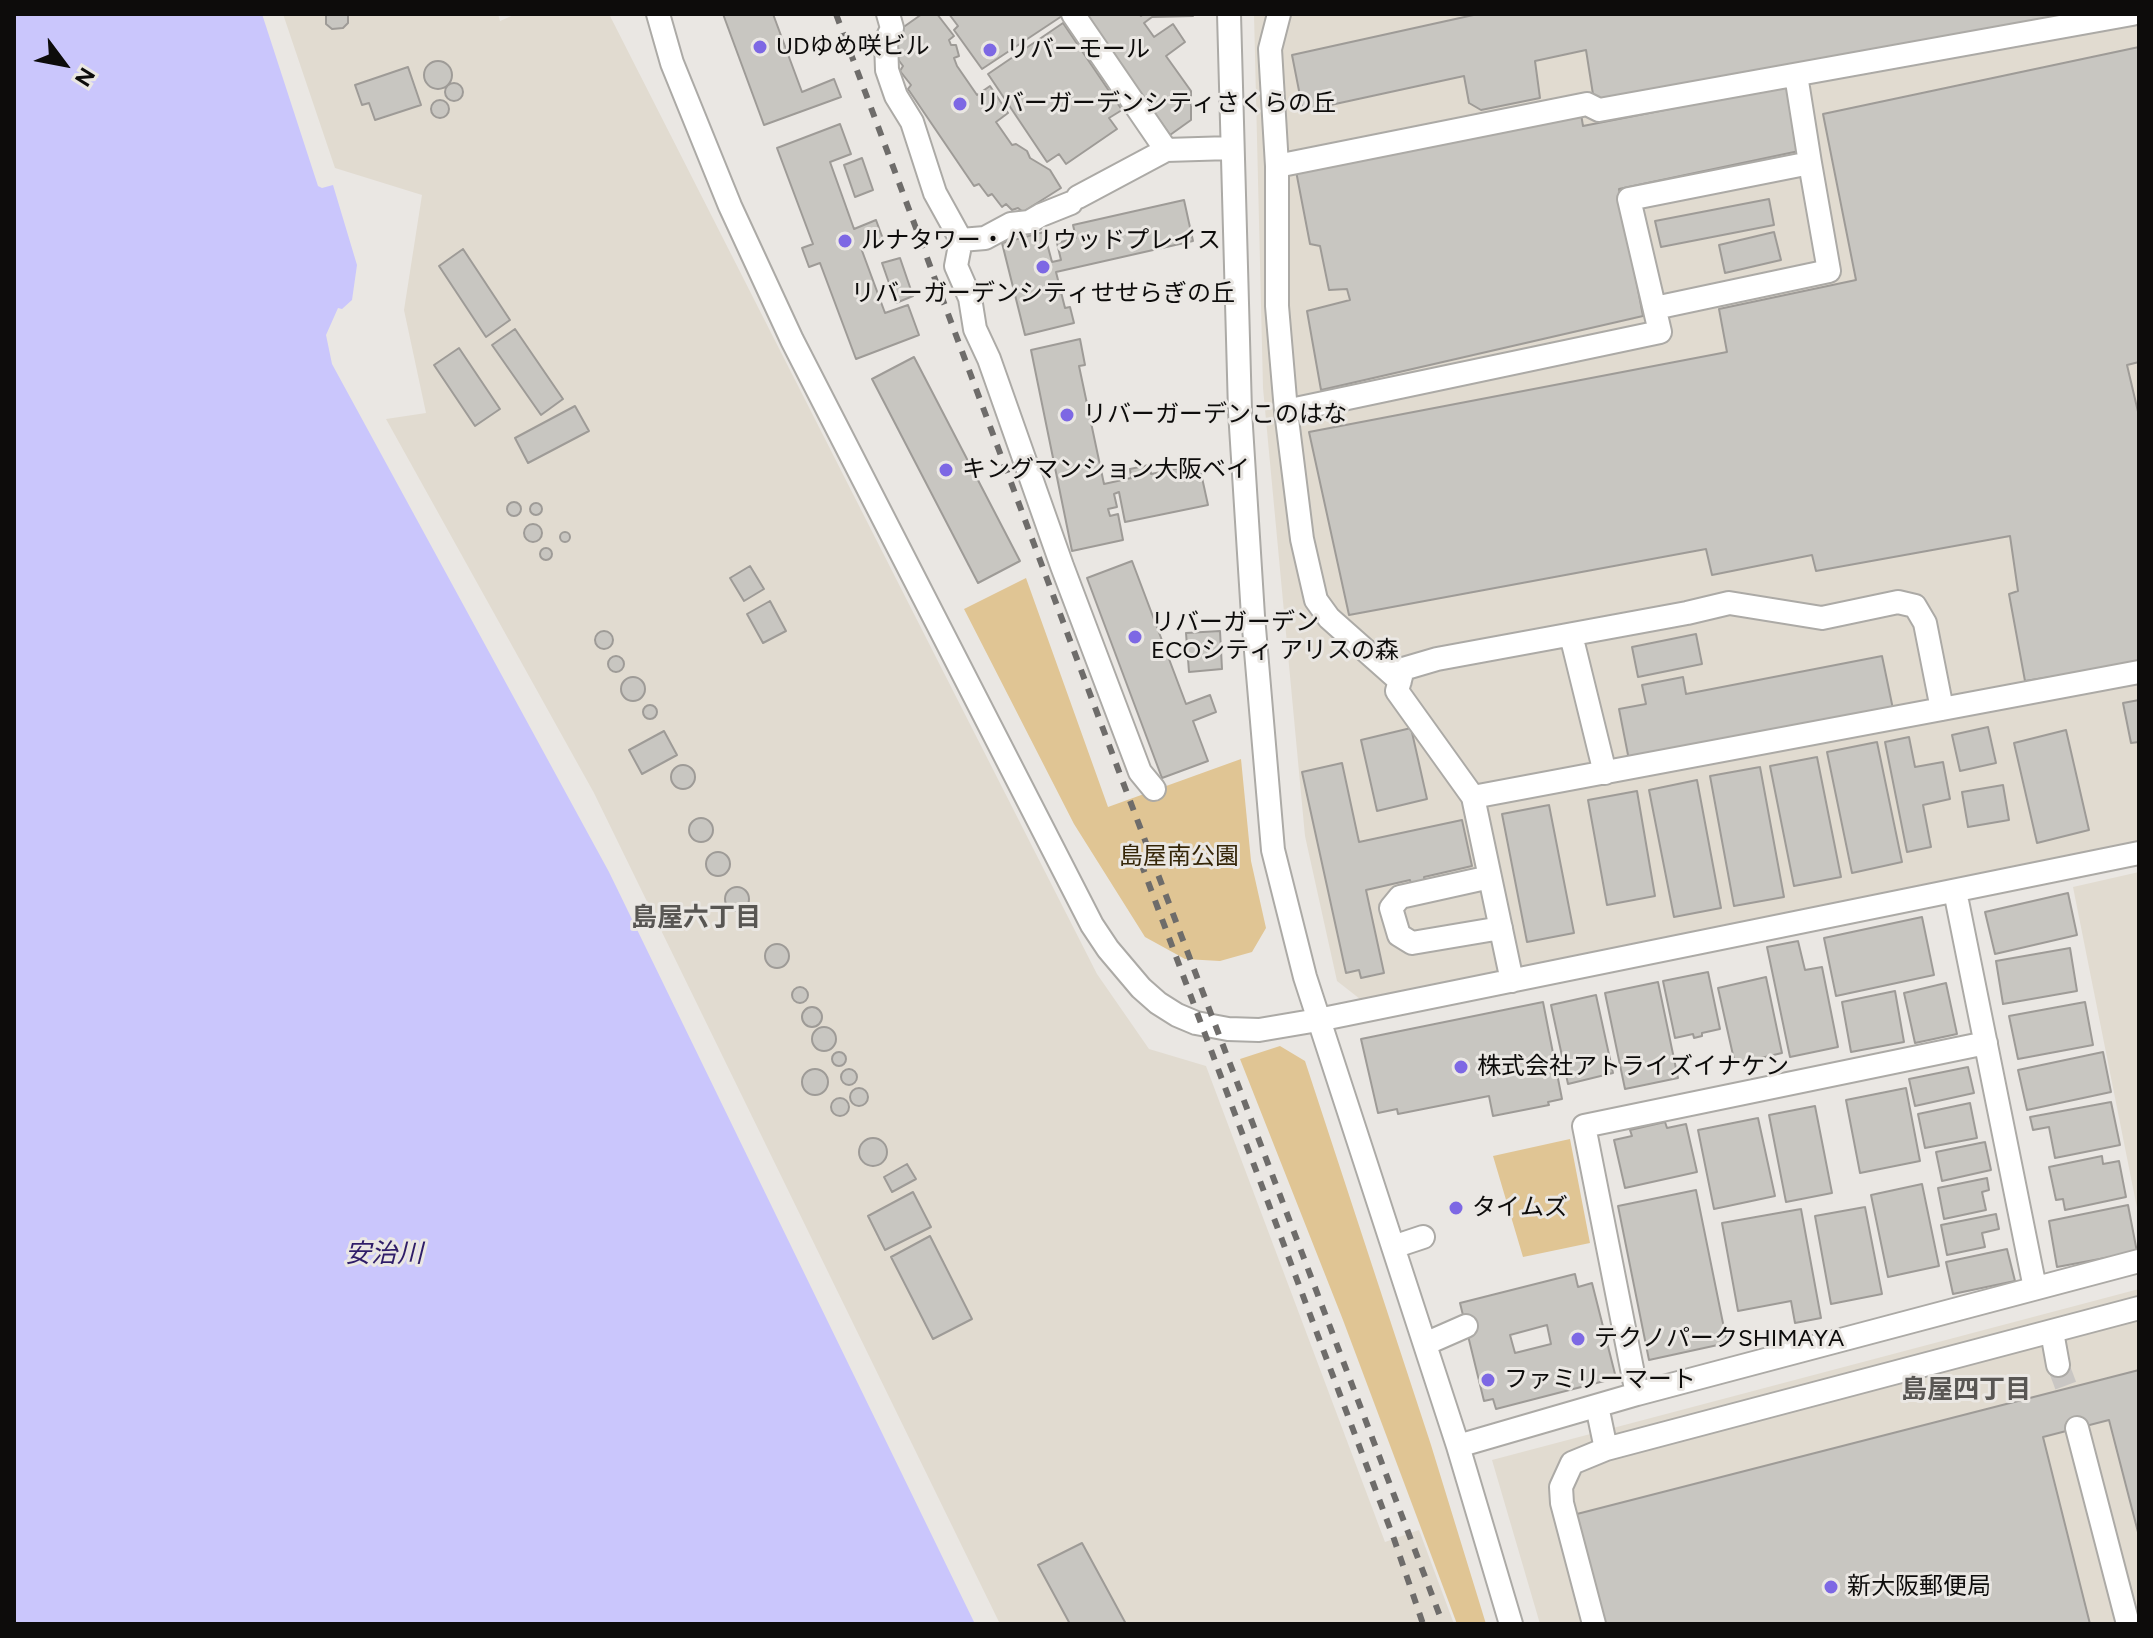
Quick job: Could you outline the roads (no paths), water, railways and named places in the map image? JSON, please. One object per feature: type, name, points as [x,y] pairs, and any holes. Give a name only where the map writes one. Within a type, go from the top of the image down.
[{"type":"street","points":[[658,14],[672,63],[730,206],[792,340],[1100,937],[1124,970],[1149,996],[1177,1015],[1213,1028],[1259,1030],[2139,853]]},
{"type":"street","points":[[888,14],[892,28],[886,41],[887,70],[896,96],[912,122],[935,193],[961,240],[956,266],[970,298],[975,329],[989,359],[1062,566],[1140,772],[1154,789]]},
{"type":"street","points":[[1073,14],[1166,150]]},
{"type":"street","points":[[1229,14],[1240,411],[1253,616],[1273,850],[1318,1020],[1458,1446],[1511,1624]]},
{"type":"street","points":[[1279,14],[1270,49],[1277,166],[1277,306],[1302,539],[1316,600],[1329,618],[1400,681]]},
{"type":"street","points":[[1277,166],[1587,104],[1599,110],[2132,14]]},
{"type":"street","points":[[1655,308],[1829,271],[1796,75]]},
{"type":"street","points":[[961,240],[985,238],[1011,224],[1029,222],[1166,150],[1231,148]]},
{"type":"street","points":[[1286,411],[1660,332],[1629,199],[1810,163]]},
{"type":"street","points":[[1512,981],[1473,797],[1397,691],[1403,669],[1437,659],[1729,603],[1822,618],[1898,602],[1915,606],[1925,623],[1942,709]]},
{"type":"street","points":[[1571,635],[1605,773]]},
{"type":"street","points":[[1473,797],[2139,672]]},
{"type":"street","points":[[1490,877],[1400,897],[1391,908],[1399,935],[1412,943],[1501,928]]},
{"type":"street","points":[[1955,891],[2035,1288]]},
{"type":"street","points":[[1637,1394],[1584,1126],[1986,1043]]},
{"type":"street","points":[[1393,1247],[1423,1237]]},
{"type":"street","points":[[1458,1446],[1637,1394],[2139,1261]]},
{"type":"street","points":[[1594,1624],[1562,1503],[1561,1487],[1572,1463],[1606,1449],[2139,1308]]},
{"type":"street","points":[[1425,1344],[1466,1326]]},
{"type":"street","points":[[2052,1332],[2058,1365]]},
{"type":"street","points":[[1597,1406],[1606,1449]]},
{"type":"street","points":[[2077,1428],[2128,1624]]},
{"type":"water","name":"安治川","points":[[14,14],[262,14],[318,186],[333,185],[357,265],[352,300],[342,309],[338,308],[326,335],[332,364],[609,872],[975,1624],[14,1624]]},
{"type":"tunnel","points":[[2058,1365],[2067,1389]]},
{"type":"railway","points":[[836,14],[1124,785],[1443,1624]]},
{"type":"railway","points":[[1141,863],[1423,1624]]},
{"type":"place","name":"UDゆめ咲ビル","points":[[760,47]]},
{"type":"place","name":"リバーモール","points":[[990,50]]},
{"type":"place","name":"リバーガーデンシティさくらの丘","points":[[960,104]]},
{"type":"place","name":"ルナタワー・ハリウッドプレイス","points":[[845,241]]},
{"type":"place","name":"リバーガーデンシティせせらぎの丘","points":[[1043,267]]},
{"type":"place","name":"リバーガーデンこのはな","points":[[1067,415]]},
{"type":"place","name":"キングマンション大阪ベイ","points":[[946,470]]},
{"type":"place","name":"リバーガーデン ECOシティ アリスの森","points":[[1135,637]]},
{"type":"place","name":"株式会社アトライズイナケン","points":[[1461,1067]]},
{"type":"place","name":"タイムズ","points":[[1456,1208]]},
{"type":"place","name":"テクノパークSHIMAYA","points":[[1578,1339]]},
{"type":"place","name":"ファミリーマート","points":[[1488,1380]]},
{"type":"place","name":"新大阪郵便局","points":[[1831,1587]]},
{"type":"district","name":"島屋六丁目","points":[[696,918]]},
{"type":"district","name":"島屋四丁目","points":[[1966,1390]]},
{"type":"park label","name":"島屋南公園","points":[[1179,857]]}]
